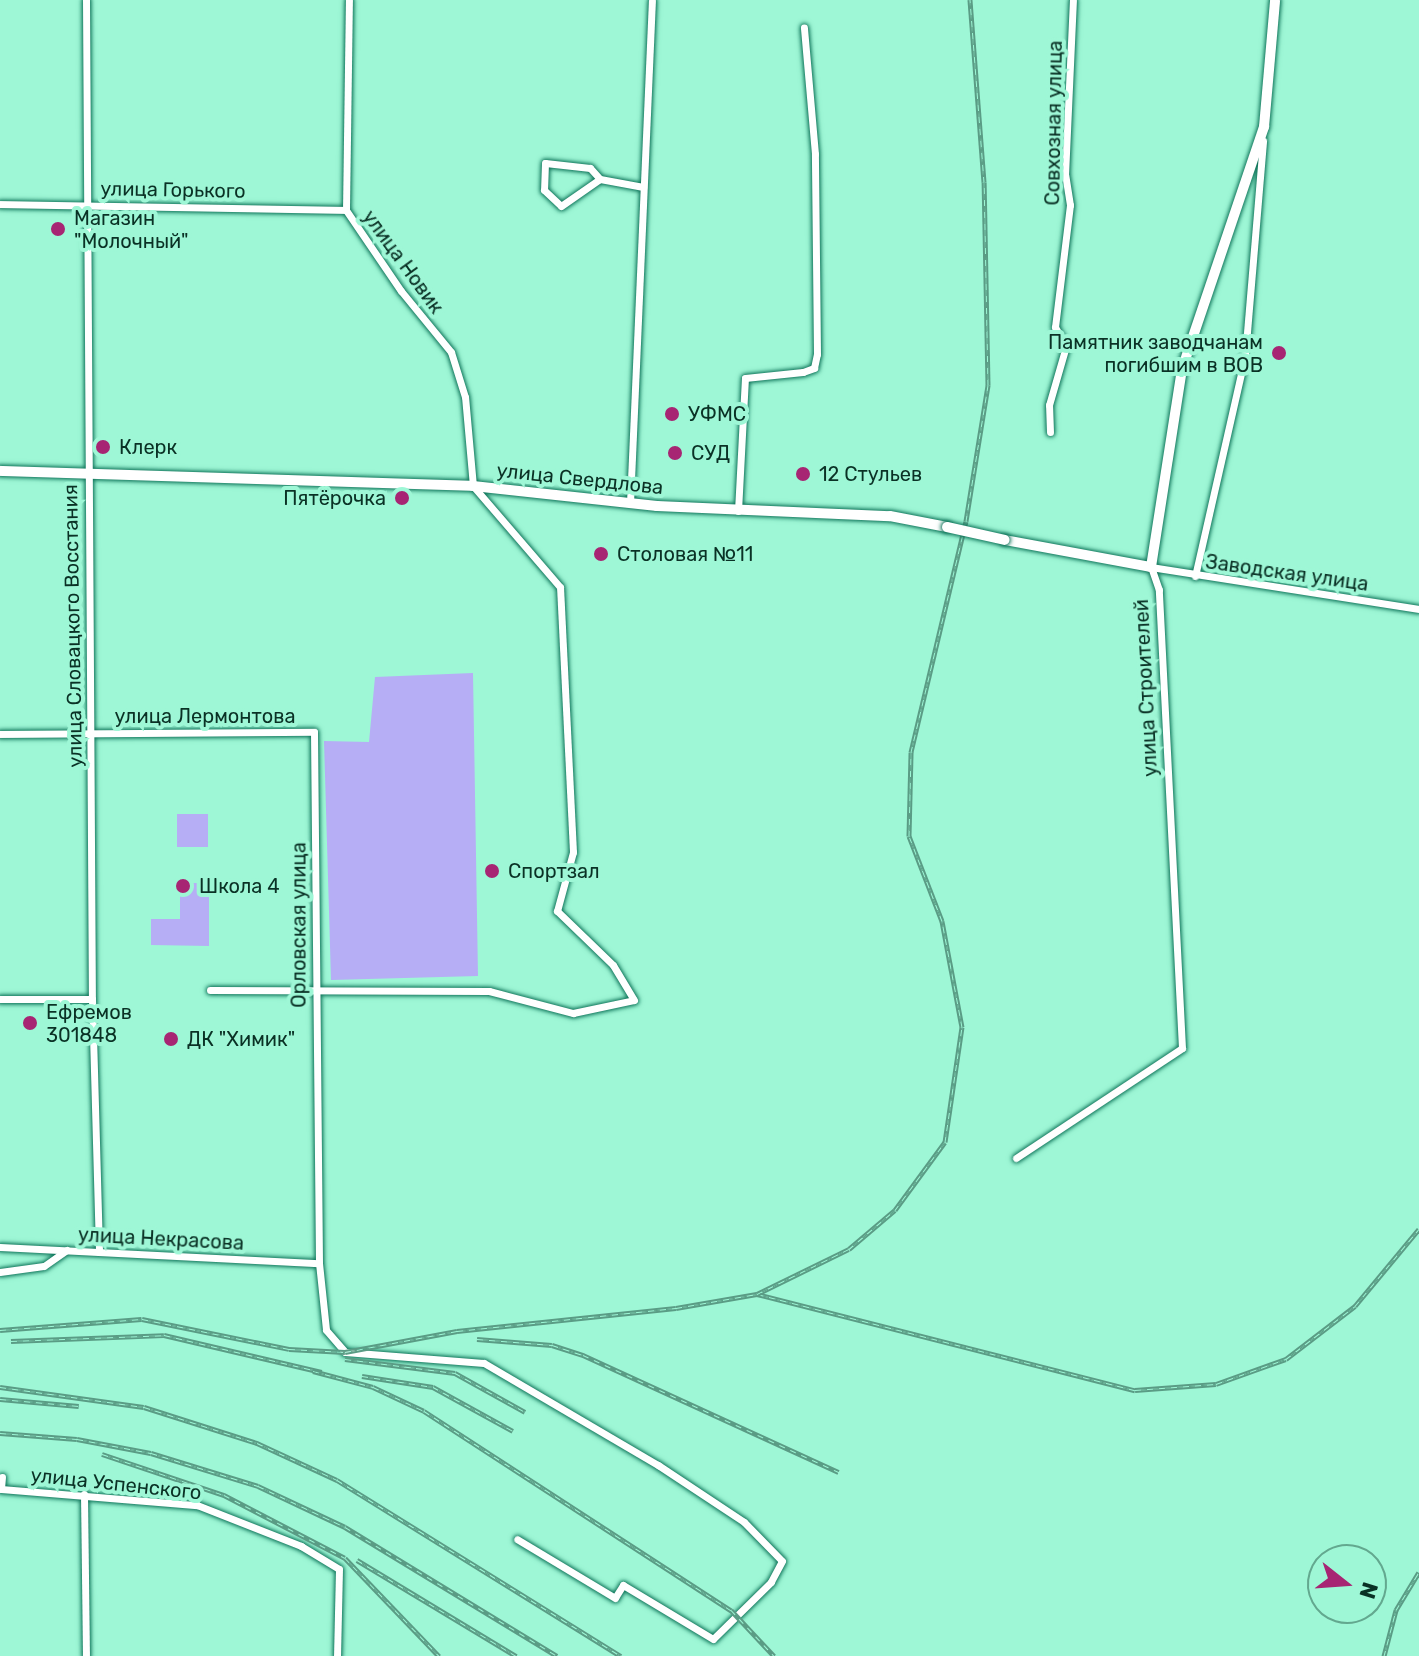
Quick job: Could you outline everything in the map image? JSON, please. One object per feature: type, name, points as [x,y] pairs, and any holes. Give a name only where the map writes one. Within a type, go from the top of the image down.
[{"type":"main road","name":"улица Строителей","points":[[1151,567],[1182,369],[1264,127],[1275,0]]},
{"type":"main road","name":"улица Свердлова","points":[[0,471],[473,486],[738,511],[890,516],[1151,567]]},
{"type":"street","name":"улица Словацкого Восстания","points":[[86,0],[92,999],[99,1252]]},
{"type":"street","name":"улица Новик","points":[[349,0],[346,210],[401,291],[451,352],[465,397],[473,486]]},
{"type":"street","points":[[630,503],[652,0]]},
{"type":"street","name":"Совхозная улица","points":[[1050,432],[1049,405],[1066,346],[1055,327],[1057,277],[1070,205],[1065,175],[1073,0]]},
{"type":"street","points":[[738,511],[745,378],[803,372],[814,368],[817,354],[815,154],[804,27]]},
{"type":"street","points":[[1195,576],[1245,356],[1264,127]]},
{"type":"street","points":[[600,179],[561,206],[544,190],[545,163],[590,168],[600,179],[643,187]]},
{"type":"street","name":"улица Горького","points":[[0,204],[346,210]]},
{"type":"street","points":[[210,990],[489,991],[573,1013],[634,1000],[613,965],[557,911],[573,852],[560,587],[473,486]]},
{"type":"street","name":"Заводская улица","points":[[1151,567],[1419,609]]},
{"type":"street","name":"улица Строителей","points":[[1016,1158],[1182,1048],[1159,590],[1151,567]]},
{"type":"street","name":"улица Лермонтова","points":[[0,734],[314,732]]},
{"type":"street","name":"Орловская улица","points":[[314,732],[319,1263],[326,1330],[345,1352],[484,1363],[683,1481],[744,1522],[782,1561],[771,1582],[713,1639],[623,1585],[615,1598],[517,1539]]},
{"type":"street","points":[[0,999],[92,999]]},
{"type":"street","name":"улица Некрасова","points":[[0,1247],[319,1263]]},
{"type":"street","points":[[0,1272],[44,1266],[67,1250]]},
{"type":"street","name":"улица Успенского","points":[[2,1477],[1,1489],[197,1505],[314,1554],[339,1569],[337,1652]]},
{"type":"street","points":[[84,1494],[86,1656]]},
{"type":"shaded area","points":[[473,673],[478,976],[331,980],[324,741],[369,742],[375,677]]},
{"type":"shaded area","points":[[177,814],[208,814],[208,847],[177,847]]},
{"type":"shaded area","points":[[180,883],[209,883],[209,946],[151,945],[151,919],[180,919]]},
{"type":"railway","points":[[0,1330],[142,1319],[289,1349],[345,1352],[457,1331],[676,1308],[757,1294],[849,1249],[895,1210],[945,1142],[962,1027],[942,921],[909,836],[911,752],[966,521],[988,385],[984,182],[970,0]]},
{"type":"railway","points":[[757,1294],[1135,1390],[1216,1384],[1286,1359],[1355,1306],[1419,1229]]},
{"type":"railway","points":[[11,1341],[164,1335],[322,1372]]},
{"type":"railway","points":[[477,1339],[552,1345],[583,1355],[839,1472]]},
{"type":"railway","points":[[345,1359],[455,1373],[525,1412]]},
{"type":"railway","points":[[313,1371],[373,1387],[424,1411],[731,1610],[774,1656]]},
{"type":"railway","points":[[362,1376],[433,1387],[513,1431]]},
{"type":"railway","points":[[0,1387],[144,1407],[257,1443],[337,1480],[621,1656]]},
{"type":"railway","points":[[0,1399],[79,1406]]},
{"type":"railway","points":[[0,1433],[77,1439],[151,1453],[258,1486],[345,1527],[557,1656]]},
{"type":"railway","points":[[102,1454],[224,1495],[345,1558],[439,1656]]},
{"type":"railway","points":[[357,1560],[516,1656]]},
{"type":"railway","points":[[1384,1656],[1396,1610],[1419,1572]]},
{"type":"place","name":"Магазин \"Молочный\"","points":[[58,229]]},
{"type":"place","name":"Памятник заводчанам погибшим в ВОВ","points":[[1279,353]]},
{"type":"place","name":"УФМС","points":[[672,414]]},
{"type":"place","name":"Клерк","points":[[103,447]]},
{"type":"place","name":"СУД","points":[[675,453]]},
{"type":"place","name":"12 Стульев","points":[[803,474]]},
{"type":"place","name":"Пятёрочка","points":[[402,498]]},
{"type":"place","name":"Столовая №11","points":[[601,554]]},
{"type":"place","name":"Спортзал","points":[[492,871]]},
{"type":"place","name":"Школа 4","points":[[183,886]]},
{"type":"place","name":"Ефремов 301848","points":[[30,1023]]},
{"type":"place","name":"ДК \"Химик\"","points":[[171,1039]]}]
